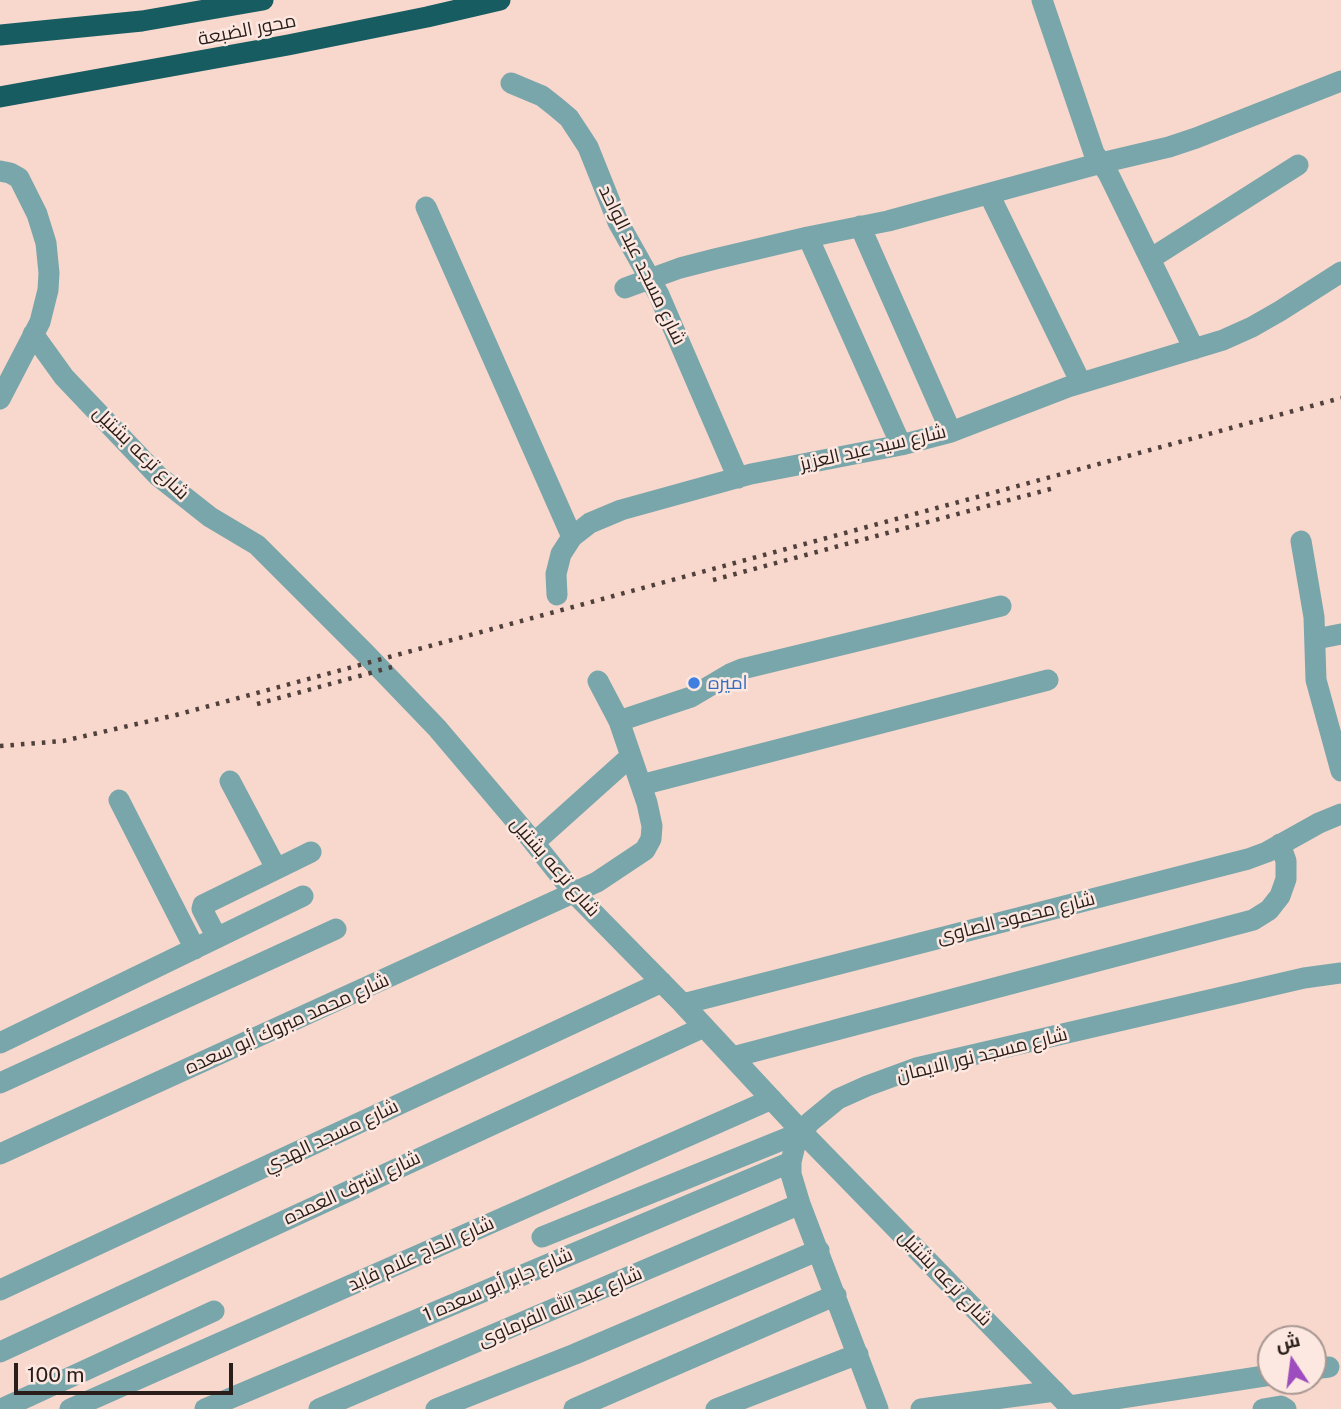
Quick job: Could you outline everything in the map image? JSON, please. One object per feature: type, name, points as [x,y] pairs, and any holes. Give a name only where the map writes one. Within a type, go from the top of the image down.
[{"type":"highway","name":"محور الضبعة","points":[[0,35],[142,20],[263,0]]},
{"type":"highway","name":"محور الضبعة","points":[[0,97],[288,46],[500,0]]},
{"type":"street","points":[[1042,0],[1094,153],[1108,173],[1194,349]]},
{"type":"street","points":[[625,288],[715,258],[888,221],[1162,149],[1341,81]]},
{"type":"street","name":"شارع مسجد عبد الواحد","points":[[511,83],[542,96],[569,118],[588,147],[618,222],[651,279],[738,478]]},
{"type":"street","points":[[1150,259],[1298,165]]},
{"type":"street","points":[[0,172],[10,173],[22,181],[46,243],[49,273],[40,322],[0,399]]},
{"type":"street","points":[[989,194],[1081,383]]},
{"type":"street","points":[[426,207],[572,537],[561,554],[556,574],[557,595]]},
{"type":"street","points":[[860,226],[951,432]]},
{"type":"street","points":[[808,237],[901,445]]},
{"type":"street","name":"شارع سيد عبد العزيز","points":[[572,537],[590,523],[621,510],[738,478],[901,445],[951,432],[1081,383],[1223,340],[1252,327],[1341,272]]},
{"type":"street","name":"شارع ترعه بشتيل","points":[[33,334],[64,377],[158,476],[210,517],[257,545],[365,653],[437,728],[574,893],[1071,1408]]},
{"type":"street","points":[[1301,541],[1314,617],[1317,680],[1340,764]]},
{"type":"street","points":[[619,721],[691,697],[741,668],[1001,606]]},
{"type":"street","points":[[1316,639],[1341,634]]},
{"type":"street","points":[[641,785],[1048,680]]},
{"type":"street","points":[[574,893],[597,882],[645,850],[651,839],[652,826],[647,803],[631,755],[619,721],[598,681]]},
{"type":"street","points":[[534,843],[631,755]]},
{"type":"street","points":[[230,781],[276,868]]},
{"type":"street","points":[[119,800],[195,949]]},
{"type":"street","name":"شارع محمود الصاوى","points":[[683,1004],[1248,859],[1341,814]]},
{"type":"street","points":[[733,1057],[1253,920],[1269,910],[1280,896],[1286,879],[1286,861],[1280,844]]},
{"type":"street","points":[[217,938],[202,909],[203,905],[311,852]]},
{"type":"street","name":"شارع محمد مبروك أبو سعده","points":[[0,1154],[574,893]]},
{"type":"street","points":[[0,1043],[303,896]]},
{"type":"street","points":[[0,1083],[336,929]]},
{"type":"street","name":"شارع مسجد نور الايمان","points":[[790,1162],[802,1132],[822,1111],[867,1086],[916,1068],[1304,978],[1341,972]]},
{"type":"street","name":"شارع مسجد الهدي","points":[[0,1290],[662,982]]},
{"type":"street","name":"شارع اشرف العمده","points":[[0,1352],[704,1027]]},
{"type":"street","name":"شارع الحاج علام فايد","points":[[70,1409],[772,1099]]},
{"type":"street","points":[[542,1237],[802,1132]]},
{"type":"street","points":[[790,1162],[800,1204],[878,1409]]},
{"type":"street","name":"شارع جابر أبو سعده 1","points":[[205,1409],[790,1162]]},
{"type":"street","name":"شارع عبد الله الفرماوى","points":[[319,1409],[800,1204]]},
{"type":"street","points":[[436,1409],[575,1354],[819,1250]]},
{"type":"street","points":[[574,1409],[836,1295]]},
{"type":"street","points":[[1,1409],[214,1311]]},
{"type":"street","points":[[716,1409],[858,1354]]},
{"type":"street","points":[[1071,1408],[1257,1378]]},
{"type":"street","points":[[921,1409],[1055,1391]]},
{"type":"street","points":[[1263,1409],[1281,1406],[1286,1409]]},
{"type":"railway","points":[[0,746],[63,741],[176,715],[1341,398]]},
{"type":"railway","points":[[713,580],[1054,488]]},
{"type":"railway","points":[[257,704],[392,667]]},
{"type":"place","name":"اميره","points":[[694,683]]}]
